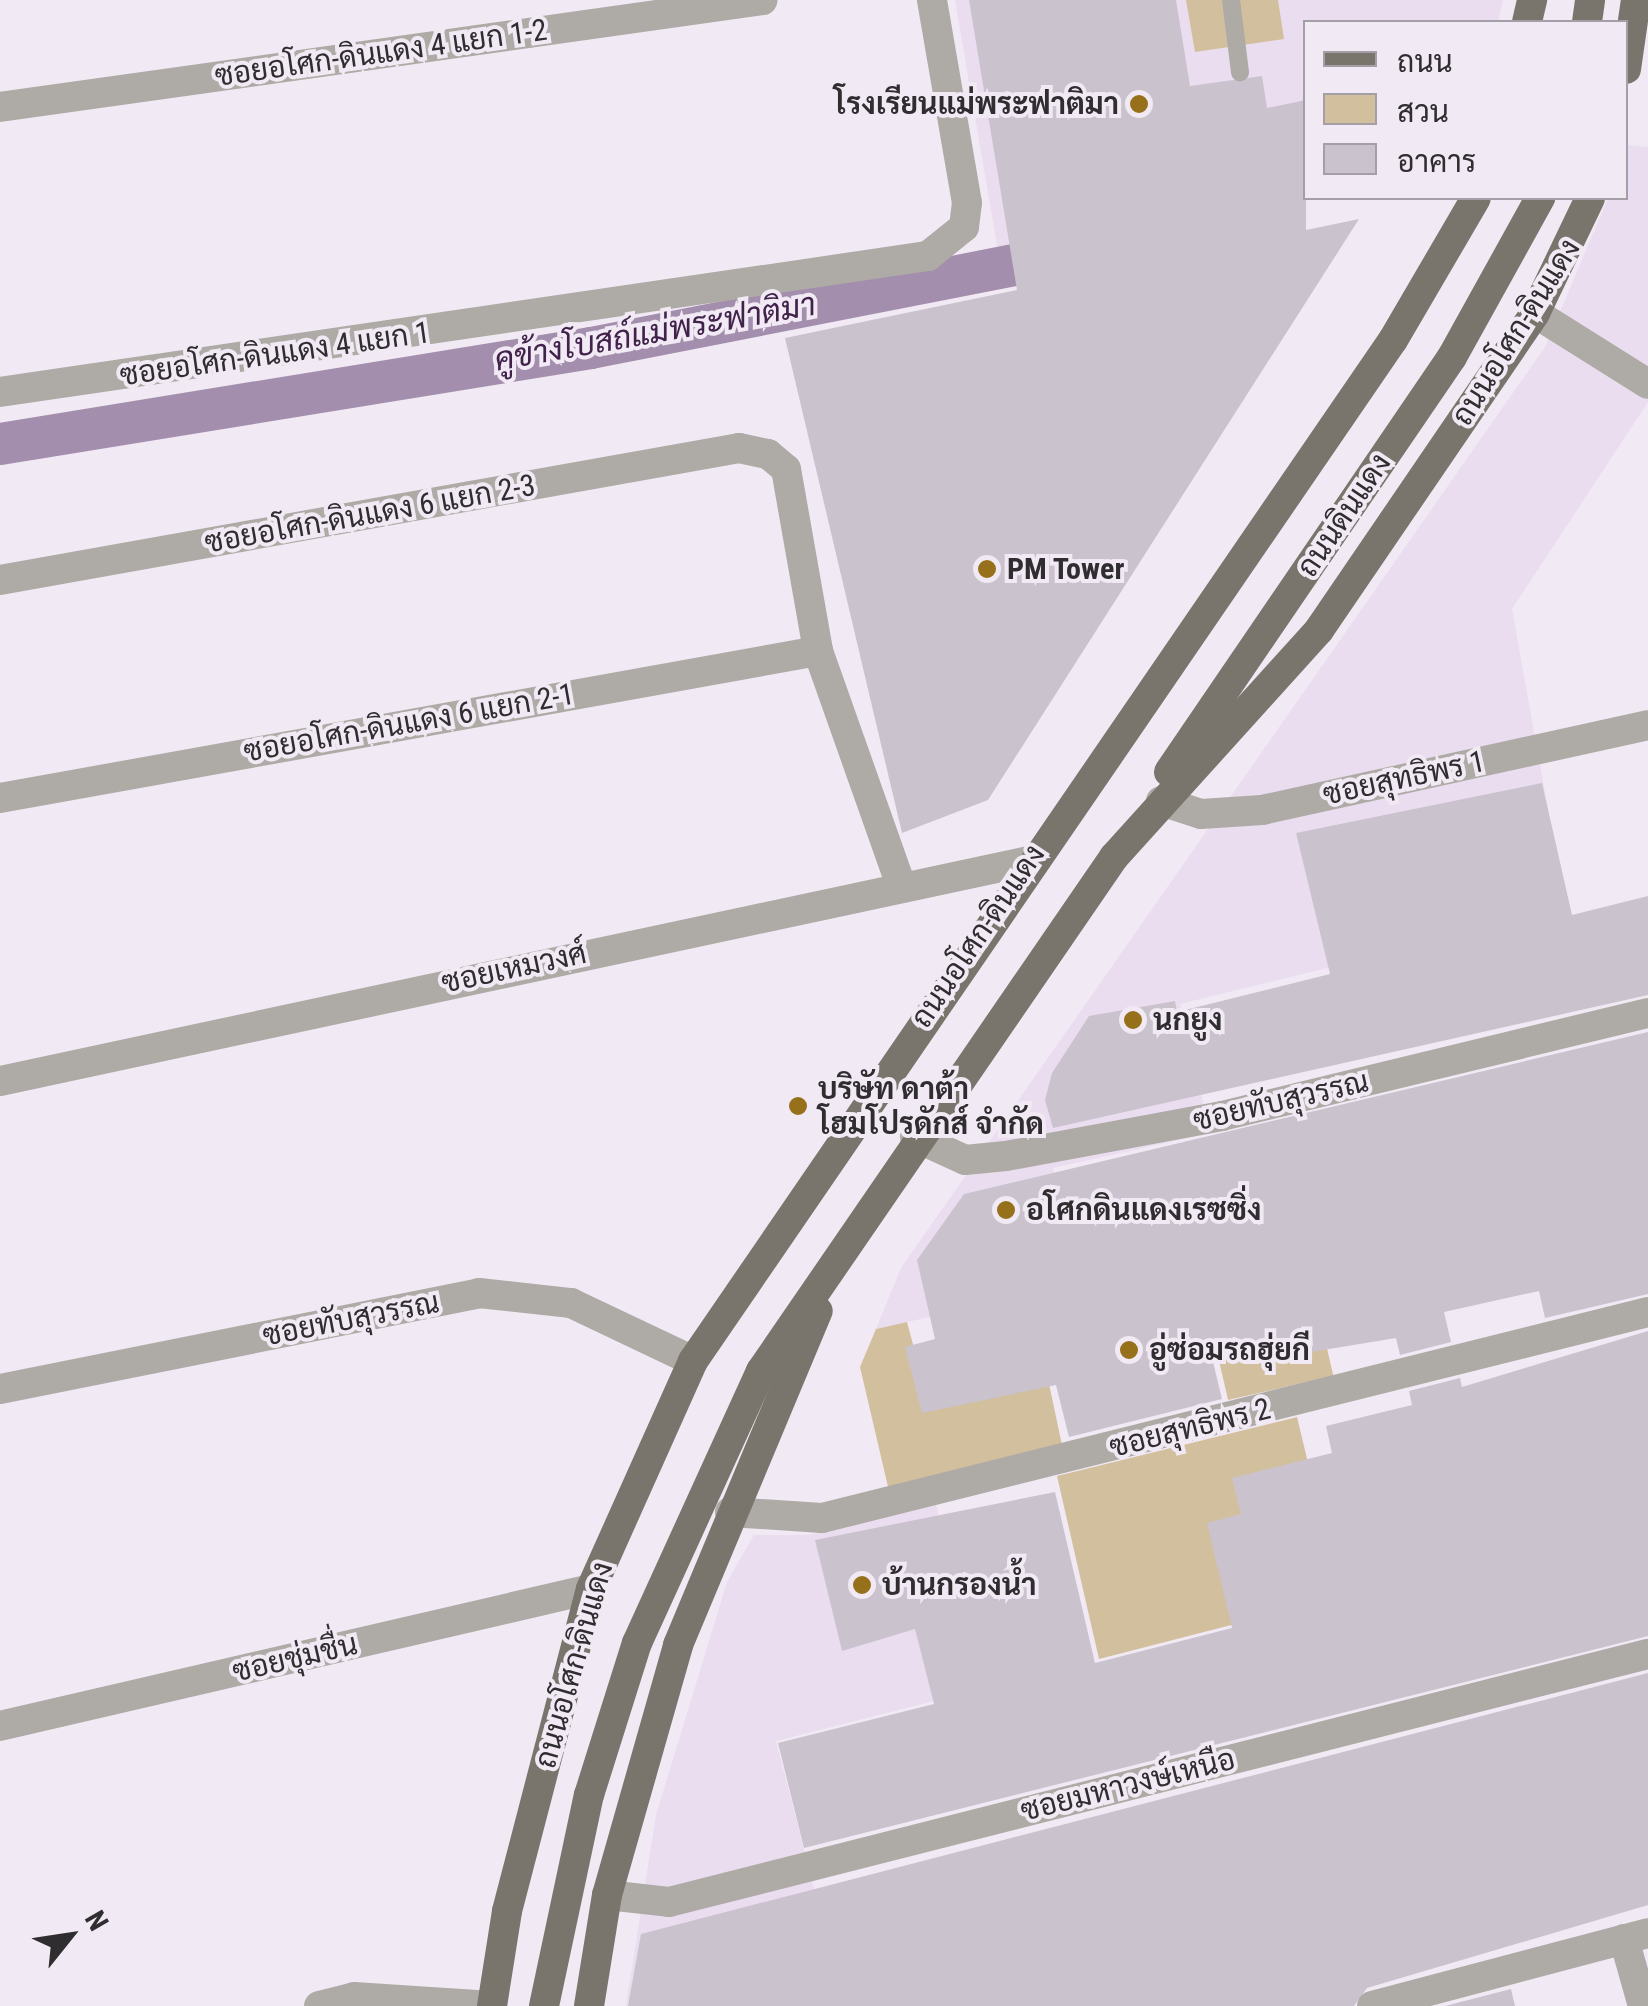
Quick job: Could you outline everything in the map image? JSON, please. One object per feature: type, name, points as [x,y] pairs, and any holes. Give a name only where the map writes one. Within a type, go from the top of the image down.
[{"type":"main road","points":[[1628,54],[1636,0]]},
{"type":"main road","name":"ถนนอโศก-ดินแดง","points":[[492,2006],[507,1911],[590,1590],[693,1361],[1029,861],[1393,340],[1475,200]]},
{"type":"main road","name":"ถนนดินแดง","points":[[1160,793],[1452,357],[1539,200]]},
{"type":"main road","name":"ถนนอโศก-ดินแดง","points":[[544,2006],[590,1795],[638,1643],[761,1372],[915,1137],[1160,793],[1319,630],[1536,313],[1589,200]]},
{"type":"main road","name":"ถนนอโศก-ดินแดง","points":[[589,2006],[607,1895],[678,1645],[730,1512],[856,1225]]},
{"type":"street","name":"ซอยอโศก-ดินแดง 4 แยก 1-2","points":[[0,107],[763,0]]},
{"type":"street","name":"ซอยอโศก-ดินแดง 4 แยก 1","points":[[0,392],[928,256],[964,227],[967,203],[932,0]]},
{"type":"street","points":[[1536,313],[1648,384]]},
{"type":"street","name":"ซอยอโศก-ดินแดง 6 แยก 2-3","points":[[0,580],[739,448],[786,469],[818,651]]},
{"type":"street","points":[[818,651],[900,884]]},
{"type":"street","name":"ซอยอโศก-ดินแดง 6 แยก 2-1","points":[[0,798],[818,651]]},
{"type":"street","name":"ซอยสุทธิพร 1","points":[[1160,793],[1202,814],[1262,810],[1648,725]]},
{"type":"street","name":"ซอยเหมวงศ์","points":[[0,1080],[900,884],[1029,861]]},
{"type":"street","name":"ซอยทับสุวรรณ","points":[[915,1137],[964,1160],[1006,1156],[1222,1116],[1648,1012]]},
{"type":"street","name":"ซอยทับสุวรรณ","points":[[0,1389],[479,1294],[570,1303],[693,1361]]},
{"type":"street","name":"ซอยสุทธิพร 2","points":[[730,1512],[822,1518],[1648,1312]]},
{"type":"street","name":"ซอยชุ่มชื่น","points":[[0,1726],[590,1590]]},
{"type":"street","name":"ซอยมหาวงษ์เหนือ","points":[[607,1895],[669,1902],[1648,1654]]},
{"type":"street","points":[[1372,2006],[1636,1936],[1643,2006]]},
{"type":"street","points":[[319,2006],[354,1997],[492,2006]]},
{"type":"lane","points":[[1231,0],[1240,72]]},
{"type":"shaded area","name":"โรงเรียนแม่พระฟาติมา","points":[[955,0],[1503,0],[1498,20],[1303,20],[1303,185],[999,257]]},
{"type":"shaded area","points":[[1628,145],[1648,147],[1648,402],[1512,609],[1566,910],[1180,1004],[1210,1133],[1053,1168],[1081,1283],[876,1329],[901,1268],[1545,347],[1607,200],[1628,200]]},
{"type":"shaded area","points":[[936,1505],[982,1689],[776,1741],[843,2001],[626,2006],[656,1815],[727,1582],[754,1535],[808,1535]]},
{"type":"green space","points":[[1186,0],[1278,0],[1284,39],[1195,52]]},
{"type":"green space","points":[[907,1322],[929,1404],[1049,1384],[1062,1445],[889,1491],[860,1367],[876,1329]]},
{"type":"green space","points":[[1323,1331],[1333,1376],[1228,1400],[1218,1355]]},
{"type":"green space","points":[[1297,1417],[1316,1496],[1239,1623],[1099,1659],[1057,1476]]},
{"type":"building","name":"PM Tower","points":[[969,0],[1176,0],[1190,86],[1262,76],[1267,108],[1303,101],[1306,230],[1359,219],[988,800],[902,833],[785,338],[1017,290]]},
{"type":"building","points":[[1542,783],[1572,915],[1648,896],[1648,995],[1053,1128],[1045,1100],[1052,1073],[1089,1016],[1175,1001],[1177,1012],[1330,974],[1296,833]]},
{"type":"building","points":[[1648,1032],[1648,1294],[1545,1318],[1539,1291],[1444,1312],[1451,1342],[1400,1355],[1396,1338],[1311,1352],[1309,1342],[1213,1362],[1222,1399],[1069,1437],[1056,1385],[922,1413],[905,1347],[935,1339],[917,1260],[964,1194]]},
{"type":"building","points":[[1648,1331],[1648,1636],[804,1848],[778,1743],[934,1704],[915,1629],[842,1651],[815,1540],[1055,1492],[1095,1663],[1232,1628],[1207,1523],[1241,1514],[1232,1478],[1332,1453],[1326,1426],[1412,1405],[1409,1391],[1460,1378],[1462,1387]]},
{"type":"building","points":[[1648,1673],[1648,1905],[1367,1988],[1354,2006],[628,2006],[641,1934]]},
{"type":"building","points":[[1511,1989],[1515,2006],[1445,2006]]},
{"type":"waterway","name":"คูข้างโบสถ์แม่พระฟาติมา","points":[[0,444],[591,348],[1067,255]]},
{"type":"place","name":"โรงเรียนแม่พระฟาติมา","points":[[1139,104]]},
{"type":"place","name":"PM Tower","points":[[987,569]]},
{"type":"place","name":"นกยูง","points":[[1133,1020]]},
{"type":"place","name":"บริษัท ดาต้า โฮมโปรดักส์ จำกัด","points":[[798,1106]]},
{"type":"place","name":"อโศกดินแดงเรซซิ่ง","points":[[1006,1210]]},
{"type":"place","name":"อู่ซ่อมรถฮุ่ยกี","points":[[1129,1350]]},
{"type":"place","name":"บ้านกรองน้ำ","points":[[862,1585]]}]
